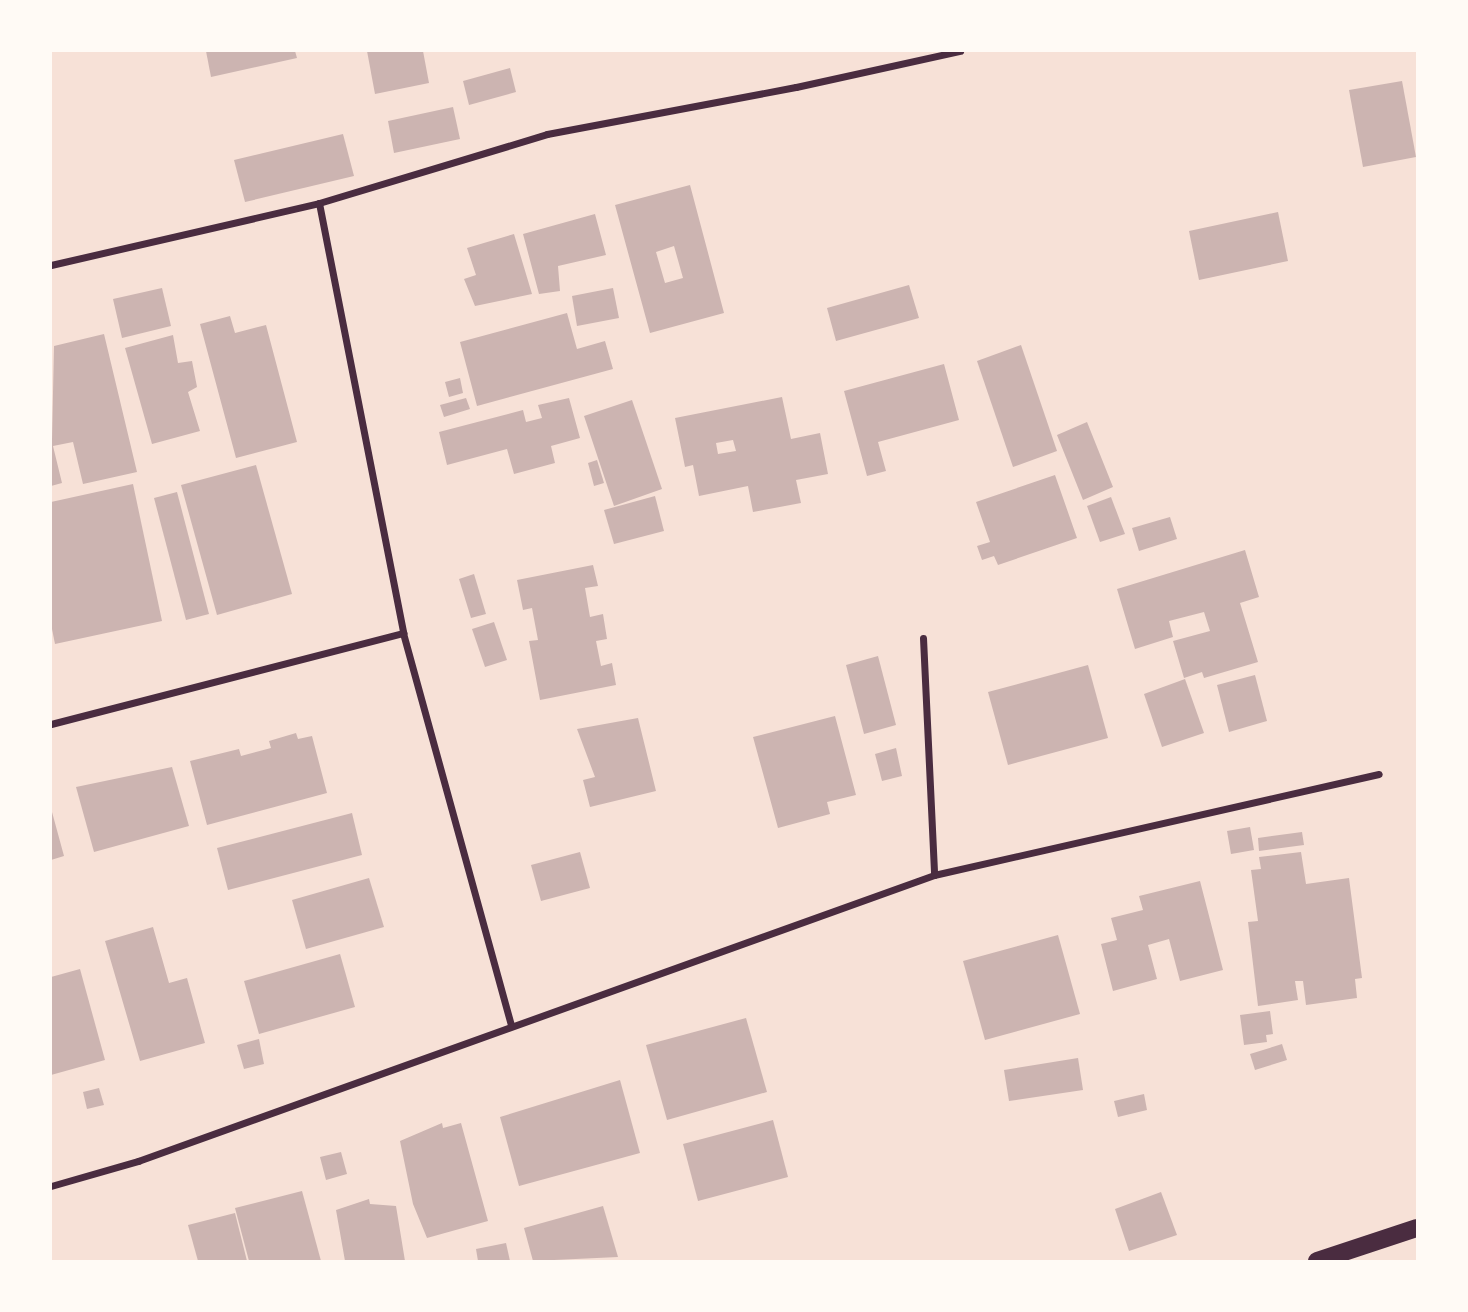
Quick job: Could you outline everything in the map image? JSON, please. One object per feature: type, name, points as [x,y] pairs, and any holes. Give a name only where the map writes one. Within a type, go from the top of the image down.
[{"type":"main road","points":[[1317,1261],[1417,1228]]},
{"type":"street","points":[[51,265],[319,203],[547,134],[796,87],[960,51]]},
{"type":"street","points":[[319,203],[403,633],[511,1024]]},
{"type":"street","points":[[51,724],[403,633]]},
{"type":"street","points":[[923,638],[934,875]]},
{"type":"street","points":[[51,1186],[138,1161],[511,1024],[934,875],[1379,774]]},
{"type":"building","points":[[206,51],[295,51],[297,58],[211,77]]},
{"type":"building","points":[[367,51],[423,51],[429,83],[375,94]]},
{"type":"building","points":[[510,68],[516,92],[469,105],[463,81]]},
{"type":"building","points":[[1402,81],[1416,157],[1363,167],[1349,90]]},
{"type":"building","points":[[453,107],[460,139],[394,153],[388,121]]},
{"type":"building","points":[[343,134],[354,176],[245,202],[234,160]]},
{"type":"building","points":[[690,185],[724,313],[650,333],[615,205]],"holes":[[[674,246],[683,278],[665,283],[656,252]]]},
{"type":"building","points":[[1278,212],[1288,261],[1199,280],[1189,231]]},
{"type":"building","points":[[595,214],[606,255],[558,266],[560,291],[539,294],[523,234]]},
{"type":"building","points":[[514,234],[532,294],[475,306],[464,279],[476,275],[467,248]]},
{"type":"building","points":[[909,285],[919,318],[836,341],[827,308]]},
{"type":"building","points":[[162,288],[171,326],[122,338],[113,299]]},
{"type":"building","points":[[613,288],[619,318],[577,326],[572,296]]},
{"type":"building","points":[[567,313],[577,349],[605,341],[613,369],[477,406],[460,342]]},
{"type":"building","points":[[230,316],[235,333],[266,325],[297,442],[236,458],[200,324]]},
{"type":"building","points":[[104,334],[137,472],[83,484],[73,442],[53,446],[62,483],[51,486],[54,346]]},
{"type":"building","points":[[173,335],[178,363],[192,361],[197,387],[188,392],[200,431],[152,444],[125,348]]},
{"type":"building","points":[[1021,345],[1057,451],[1013,467],[977,361]]},
{"type":"building","points":[[944,364],[959,420],[878,442],[886,471],[867,476],[844,391]]},
{"type":"building","points":[[460,378],[463,393],[449,397],[445,382]]},
{"type":"building","points":[[782,397],[791,439],[820,433],[828,474],[796,480],[801,503],[753,512],[748,486],[699,496],[693,465],[685,467],[675,418]],"holes":[[[733,440],[736,451],[718,454],[716,443]]]},
{"type":"building","points":[[466,398],[470,409],[444,417],[440,405]]},
{"type":"building","points":[[569,398],[580,438],[551,446],[555,463],[514,474],[507,449],[447,465],[439,432],[523,410],[526,422],[542,418],[538,405]]},
{"type":"building","points":[[632,400],[662,489],[614,506],[584,416]]},
{"type":"building","points":[[1087,422],[1113,487],[1083,500],[1057,435]]},
{"type":"building","points":[[597,460],[604,483],[594,486],[588,463]]},
{"type":"building","points":[[256,465],[292,594],[217,615],[181,485]]},
{"type":"building","points":[[1055,475],[1077,538],[998,565],[994,556],[982,560],[977,546],[990,542],[976,502]]},
{"type":"building","points":[[133,484],[162,621],[55,644],[51,624],[51,502]]},
{"type":"building","points":[[177,492],[209,614],[186,620],[154,498]]},
{"type":"building","points":[[655,496],[664,531],[614,544],[604,510]]},
{"type":"building","points":[[1111,497],[1125,534],[1100,542],[1087,506]]},
{"type":"building","points":[[1170,517],[1177,539],[1139,551],[1132,528]]},
{"type":"building","points":[[1245,550],[1259,597],[1240,603],[1258,662],[1204,678],[1202,672],[1184,678],[1173,641],[1210,631],[1204,612],[1169,621],[1173,637],[1135,649],[1117,589]]},
{"type":"building","points":[[593,565],[598,586],[585,588],[590,617],[603,614],[607,639],[596,641],[601,666],[612,663],[616,685],[540,700],[529,641],[538,640],[532,608],[523,610],[517,580]]},
{"type":"building","points":[[474,574],[486,614],[471,618],[459,579]]},
{"type":"building","points":[[494,622],[507,660],[485,667],[472,629]]},
{"type":"building","points":[[878,656],[896,725],[864,734],[846,665]]},
{"type":"building","points":[[1088,665],[1108,738],[1008,765],[988,692]]},
{"type":"building","points":[[1255,675],[1267,721],[1229,732],[1217,685]]},
{"type":"building","points":[[1185,679],[1204,733],[1162,747],[1144,694]]},
{"type":"building","points":[[835,716],[856,795],[827,802],[830,814],[778,828],[753,737]]},
{"type":"building","points":[[638,718],[656,791],[590,807],[583,780],[595,777],[577,729]]},
{"type":"building","points":[[296,733],[298,739],[312,736],[327,793],[207,825],[190,761],[239,749],[241,756],[271,748],[269,741]]},
{"type":"building","points":[[896,748],[902,776],[882,781],[875,754]]},
{"type":"building","points":[[172,767],[189,826],[94,852],[76,787]]},
{"type":"building","points":[[51,813],[64,856],[51,860]]},
{"type":"building","points":[[352,813],[362,855],[228,890],[217,848]]},
{"type":"building","points":[[1250,827],[1254,850],[1231,854],[1227,831]]},
{"type":"building","points":[[1302,832],[1304,845],[1259,851],[1258,838]]},
{"type":"building","points":[[580,852],[590,888],[541,901],[531,865]]},
{"type":"building","points":[[1301,852],[1306,884],[1349,878],[1362,978],[1355,979],[1357,998],[1306,1005],[1303,981],[1295,981],[1298,1000],[1258,1006],[1248,922],[1258,921],[1251,870],[1261,869],[1259,857]]},
{"type":"building","points":[[369,878],[384,927],[306,949],[292,900]]},
{"type":"building","points":[[1200,881],[1223,970],[1180,981],[1169,939],[1148,945],[1157,979],[1113,991],[1101,944],[1117,940],[1111,918],[1143,910],[1139,896]]},
{"type":"building","points":[[153,927],[169,983],[187,978],[205,1043],[140,1061],[105,941]]},
{"type":"building","points":[[1058,935],[1080,1014],[985,1040],[963,961]]},
{"type":"building","points":[[340,954],[355,1007],[259,1034],[244,981]]},
{"type":"building","points":[[80,969],[105,1060],[51,1075],[51,977]]},
{"type":"building","points":[[1270,1011],[1273,1034],[1266,1035],[1267,1042],[1244,1045],[1240,1015]]},
{"type":"building","points":[[746,1018],[767,1092],[667,1120],[646,1045]]},
{"type":"building","points":[[259,1039],[264,1064],[244,1069],[237,1045]]},
{"type":"building","points":[[1282,1044],[1287,1060],[1255,1070],[1250,1054]]},
{"type":"building","points":[[1078,1058],[1083,1090],[1009,1101],[1004,1070]]},
{"type":"building","points":[[620,1080],[640,1153],[519,1186],[500,1117]]},
{"type":"building","points":[[99,1088],[104,1105],[87,1109],[83,1092]]},
{"type":"building","points":[[1144,1094],[1147,1110],[1118,1117],[1114,1101]]},
{"type":"building","points":[[773,1120],[788,1177],[698,1201],[683,1144]]},
{"type":"building","points":[[442,1123],[443,1128],[461,1123],[488,1221],[427,1238],[413,1204],[400,1141]]},
{"type":"building","points":[[341,1152],[347,1174],[326,1180],[320,1157]]},
{"type":"building","points":[[302,1191],[321,1261],[249,1261],[235,1208]]},
{"type":"building","points":[[1161,1192],[1177,1235],[1129,1251],[1115,1209]]},
{"type":"building","points":[[369,1199],[370,1204],[396,1206],[405,1261],[345,1261],[336,1210]]},
{"type":"building","points":[[603,1206],[618,1257],[533,1261],[524,1228]]},
{"type":"building","points":[[235,1213],[247,1261],[198,1261],[188,1225]]},
{"type":"building","points":[[506,1243],[510,1261],[478,1261],[476,1249]]}]
